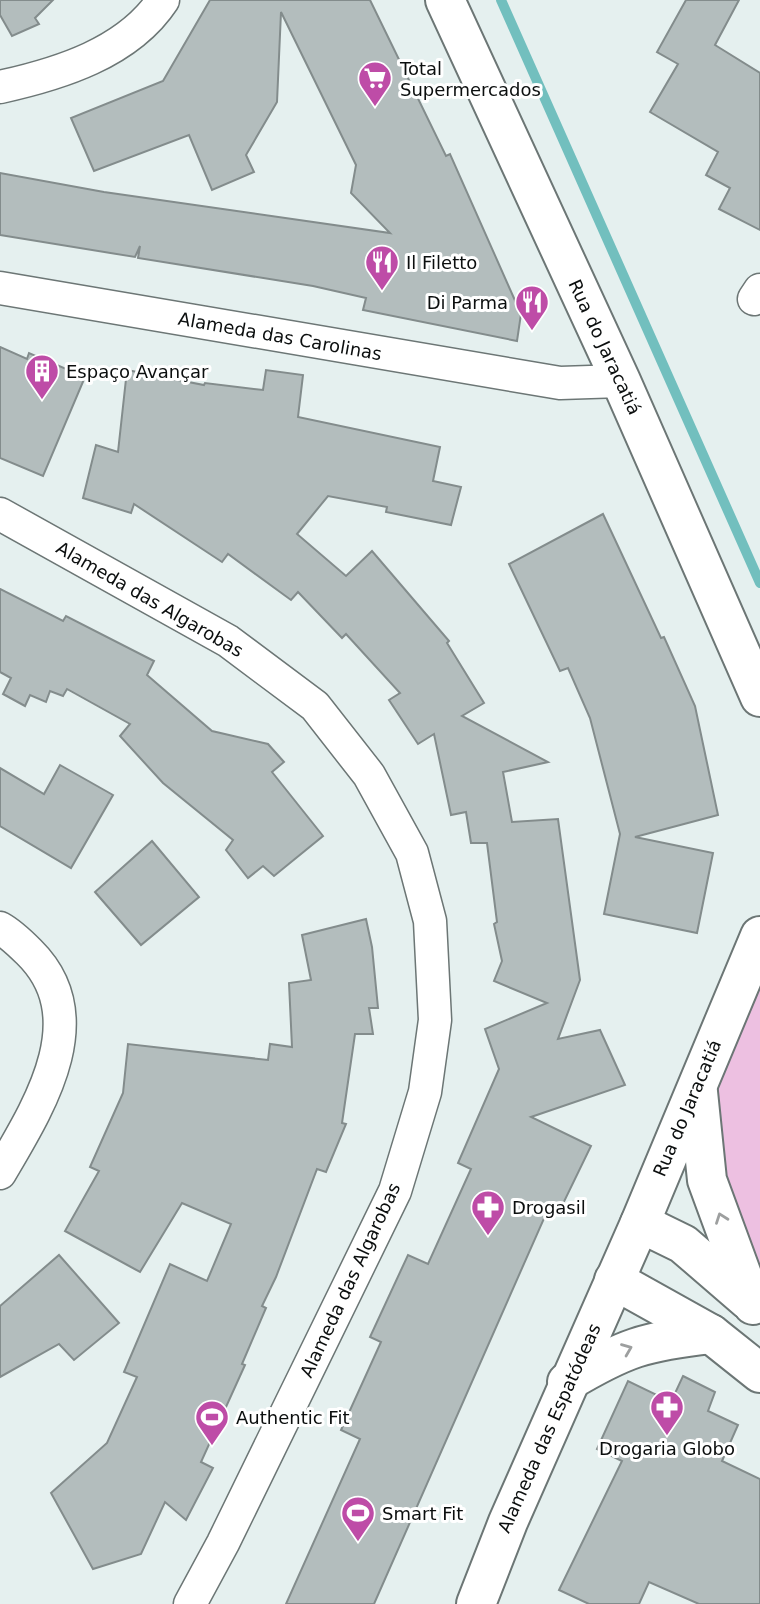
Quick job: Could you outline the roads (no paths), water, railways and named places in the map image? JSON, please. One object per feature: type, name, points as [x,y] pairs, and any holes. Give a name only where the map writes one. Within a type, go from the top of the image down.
[{"type":"main road","name":"Rua do Jaracatiá","points":[[445,0],[615,368],[760,697]]},
{"type":"main road","name":"Rua do Jaracatiá","points":[[614,1280],[760,936]]},
{"type":"main road","points":[[697,1083],[700,1138],[707,1181],[757,1310]]},
{"type":"main road","points":[[640,1223],[683,1244],[716,1269],[757,1310]]},
{"type":"main road","points":[[614,1280],[711,1334],[760,1373]]},
{"type":"main road","name":"Alameda das Espatódeas","points":[[475,1595],[614,1280]]},
{"type":"main road","points":[[567,1382],[612,1355],[640,1344],[711,1334]]},
{"type":"street","points":[[0,87],[77,66],[122,40],[163,0]]},
{"type":"street","name":"Alameda das Carolinas","points":[[0,288],[560,383],[585,365],[615,368]]},
{"type":"street","name":"Alameda das Algarobas","points":[[0,514],[228,641],[315,706],[369,775],[412,853],[430,921],[435,1020],[425,1092],[395,1191],[223,1544],[190,1604]]},
{"type":"street","points":[[0,928],[44,967],[60,1006],[57,1057],[32,1118],[0,1173]]},
{"type":"street","points":[[212,1604],[223,1544]]},
{"type":"waterway","points":[[501,0],[760,583]]},
{"type":"place","name":"Total Supermercados","points":[[375,108]]},
{"type":"place","name":"Il Filetto","points":[[382,292]]},
{"type":"place","name":"Di Parma","points":[[532,332]]},
{"type":"place","name":"Espaço Avançar","points":[[42,401]]},
{"type":"place","name":"Drogasil","points":[[488,1237]]},
{"type":"place","name":"Drogaria Globo","points":[[667,1437]]},
{"type":"place","name":"Authentic Fit","points":[[212,1447]]},
{"type":"place","name":"Smart Fit","points":[[358,1543]]}]
